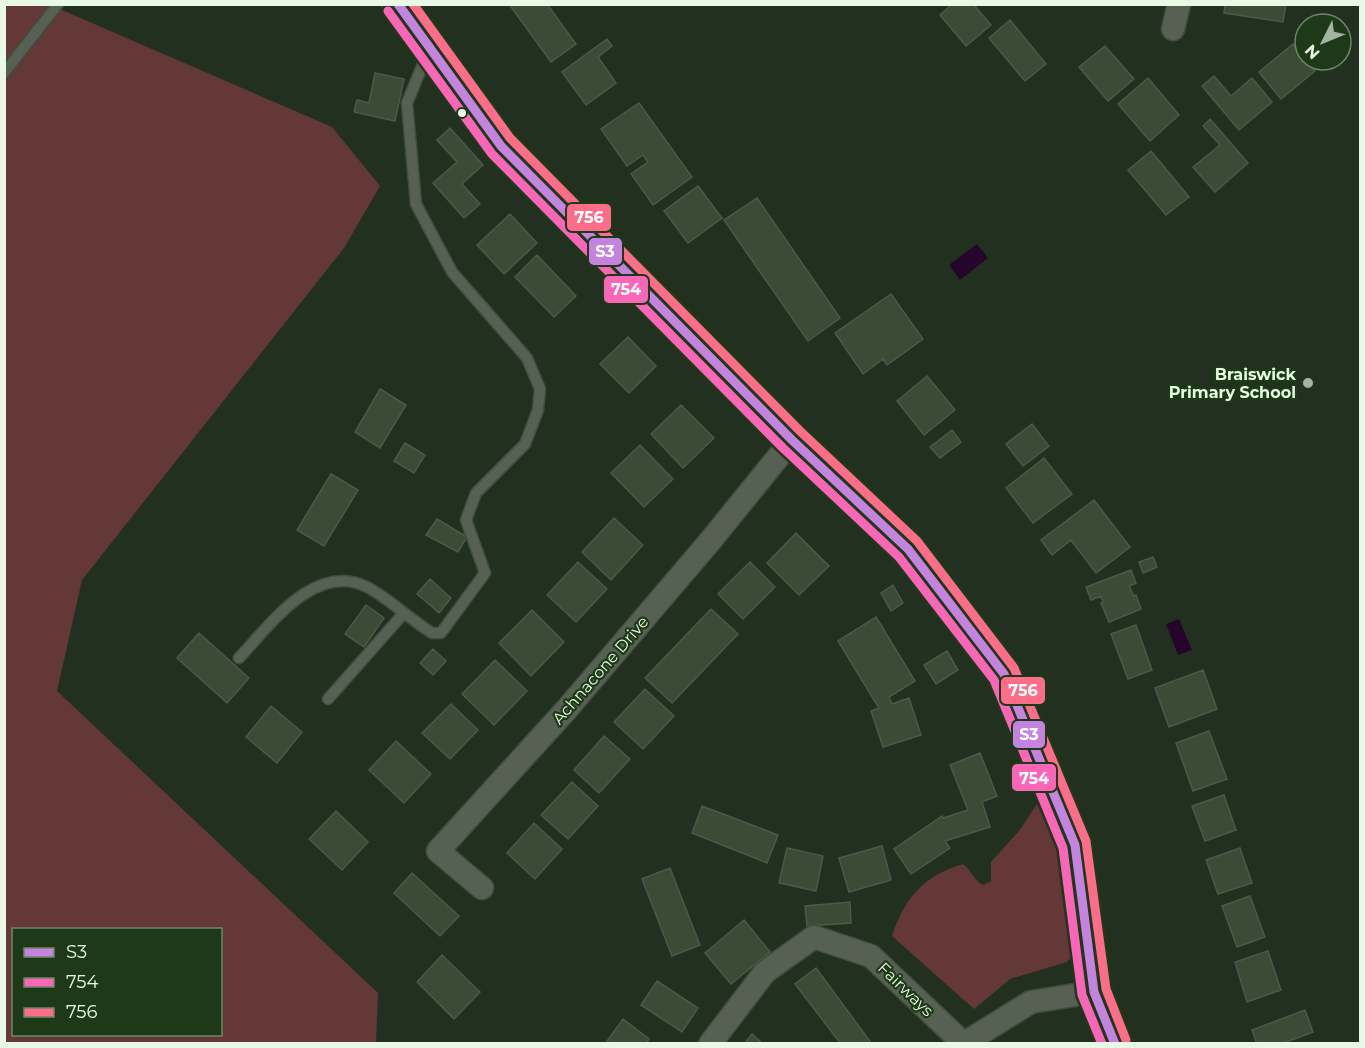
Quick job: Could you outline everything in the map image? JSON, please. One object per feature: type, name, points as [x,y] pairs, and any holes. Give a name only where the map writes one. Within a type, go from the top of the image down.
[{"type":"main road","points":[[398,4],[501,146],[792,440],[908,549],[1004,674],[1075,845],[1094,992],[1115,1044]]},
{"type":"street","points":[[1173,29],[1179,4]]},
{"type":"street","name":"Achnacone Drive","points":[[482,888],[438,851],[575,700],[711,540],[792,440]]},
{"type":"street","name":"Fairways","points":[[710,1044],[765,972],[814,937],[871,956],[963,1043]]},
{"type":"street","points":[[963,1043],[1031,1002],[1094,992]]},
{"type":"lane","points":[[4,73],[58,4]]},
{"type":"lane","points":[[239,658],[293,603],[326,582],[352,581],[381,596],[432,633],[441,633],[485,573],[466,520],[476,493],[525,444],[538,410],[540,389],[526,358],[452,272],[416,204],[407,103],[430,46]]},
{"type":"lane","points":[[328,699],[404,613]]},
{"type":"shaded area","points":[[48,4],[332,127],[380,186],[344,248],[82,580],[57,691],[378,993],[376,1043],[5,1044],[4,5]]},
{"type":"shaded area","points":[[977,244],[988,258],[960,280],[949,265]]},
{"type":"shaded area","points":[[1179,619],[1192,650],[1178,655],[1166,624]]},
{"type":"shaded area","points":[[1037,804],[1068,867],[1078,938],[1072,956],[1067,962],[1010,979],[974,1009],[892,936],[910,899],[927,882],[938,875],[963,864],[983,885],[991,881],[991,862],[1019,831]]},
{"type":"building","points":[[509,4],[547,4],[576,44],[551,62]]},
{"type":"building","points":[[952,4],[973,4],[991,25],[966,46],[940,15]]},
{"type":"building","points":[[1225,4],[1286,4],[1283,22],[1224,13]]},
{"type":"building","points":[[1010,20],[1046,64],[1025,81],[989,38]]},
{"type":"building","points":[[607,39],[612,46],[598,57],[616,83],[586,105],[562,72]]},
{"type":"building","points":[[1293,44],[1293,72],[1314,72],[1281,99],[1259,72]]},
{"type":"building","points":[[1105,46],[1134,79],[1108,101],[1079,67]]},
{"type":"building","points":[[375,73],[404,79],[395,121],[354,112],[357,100],[369,103]]},
{"type":"building","points":[[1214,76],[1231,96],[1252,78],[1272,102],[1239,130],[1202,86]]},
{"type":"building","points":[[1148,78],[1179,115],[1150,141],[1118,104]]},
{"type":"building","points":[[639,103],[692,177],[653,205],[631,174],[648,162],[643,155],[627,166],[601,129]]},
{"type":"building","points":[[1210,119],[1248,163],[1215,192],[1193,167],[1220,145],[1203,126]]},
{"type":"building","points":[[450,128],[483,165],[462,184],[480,204],[464,218],[433,183],[457,162],[437,140]]},
{"type":"building","points":[[1151,151],[1189,197],[1166,215],[1128,170]]},
{"type":"building","points":[[698,186],[722,218],[688,243],[664,211]]},
{"type":"building","points":[[757,198],[840,318],[808,341],[724,220]]},
{"type":"building","points":[[510,214],[537,243],[504,274],[477,245]]},
{"type":"building","points":[[537,255],[576,296],[554,317],[515,277]]},
{"type":"building","points":[[891,294],[923,339],[887,365],[883,359],[863,374],[835,333]]},
{"type":"building","points":[[628,337],[656,366],[629,393],[600,364]]},
{"type":"building","points":[[927,376],[955,410],[924,435],[897,401]]},
{"type":"building","points":[[380,389],[406,405],[380,448],[355,432]]},
{"type":"building","points":[[681,405],[714,438],[683,468],[651,434]]},
{"type":"building","points":[[1032,424],[1049,446],[1023,466],[1006,444]]},
{"type":"building","points":[[952,430],[961,442],[940,458],[930,447]]},
{"type":"building","points":[[405,443],[425,455],[414,473],[394,461]]},
{"type":"building","points":[[640,445],[673,479],[644,507],[611,473]]},
{"type":"building","points":[[1044,458],[1072,494],[1033,523],[1006,488]]},
{"type":"building","points":[[331,474],[358,490],[324,546],[297,530]]},
{"type":"building","points":[[1094,500],[1130,547],[1096,573],[1071,540],[1052,555],[1041,540]]},
{"type":"building","points":[[614,518],[643,545],[611,580],[582,552]]},
{"type":"building","points":[[437,519],[467,537],[458,552],[426,535]]},
{"type":"building","points":[[796,533],[829,566],[799,595],[767,563]]},
{"type":"building","points":[[1153,557],[1157,567],[1143,573],[1139,562]]},
{"type":"building","points":[[578,562],[607,589],[576,622],[547,595]]},
{"type":"building","points":[[750,562],[775,587],[743,619],[718,594]]},
{"type":"building","points":[[1131,570],[1136,583],[1129,586],[1134,596],[1136,595],[1141,609],[1109,622],[1101,603],[1103,602],[1101,596],[1091,600],[1086,587]]},
{"type":"building","points":[[430,579],[451,598],[439,613],[417,594]]},
{"type":"building","points":[[893,585],[903,603],[891,611],[881,593]]},
{"type":"building","points":[[366,605],[384,618],[364,647],[345,634]]},
{"type":"building","points":[[711,609],[738,634],[672,703],[645,678]]},
{"type":"building","points":[[532,610],[564,642],[531,676],[499,643]]},
{"type":"building","points":[[876,617],[915,681],[889,697],[892,704],[909,698],[921,735],[883,747],[871,711],[879,708],[838,641]]},
{"type":"building","points":[[1136,625],[1152,670],[1128,679],[1111,634]]},
{"type":"building","points":[[199,633],[249,678],[227,703],[177,658]]},
{"type":"building","points":[[433,649],[446,661],[433,675],[420,663]]},
{"type":"building","points":[[947,651],[958,670],[936,684],[924,665]]},
{"type":"building","points":[[495,660],[527,691],[494,725],[462,694]]},
{"type":"building","points":[[1203,670],[1217,709],[1169,727],[1155,688]]},
{"type":"building","points":[[645,689],[674,716],[643,749],[614,722]]},
{"type":"building","points":[[451,704],[478,730],[450,759],[422,733]]},
{"type":"building","points":[[271,706],[302,732],[277,763],[246,737]]},
{"type":"building","points":[[1209,731],[1227,779],[1193,791],[1176,743]]},
{"type":"building","points":[[604,736],[630,759],[599,793],[574,770]]},
{"type":"building","points":[[396,741],[431,774],[404,803],[369,770]]},
{"type":"building","points":[[980,753],[997,796],[982,802],[990,827],[945,841],[950,848],[911,874],[894,849],[942,816],[943,818],[968,810],[950,765]]},
{"type":"building","points":[[572,782],[598,806],[568,839],[541,815]]},
{"type":"building","points":[[1224,795],[1236,830],[1205,841],[1192,806]]},
{"type":"building","points":[[702,806],[778,835],[767,863],[692,833]]},
{"type":"building","points":[[336,811],[368,842],[342,870],[309,839]]},
{"type":"building","points":[[534,823],[562,849],[535,879],[507,853]]},
{"type":"building","points":[[882,846],[891,880],[849,892],[839,858]]},
{"type":"building","points":[[787,848],[823,856],[816,891],[779,883]]},
{"type":"building","points":[[1240,848],[1252,883],[1218,894],[1206,860]]},
{"type":"building","points":[[670,868],[700,945],[672,956],[642,879]]},
{"type":"building","points":[[412,873],[459,916],[440,936],[394,893]]},
{"type":"building","points":[[1250,896],[1265,937],[1237,947],[1222,906]]},
{"type":"building","points":[[850,902],[851,923],[807,926],[805,906]]},
{"type":"building","points":[[744,920],[770,952],[731,984],[705,953]]},
{"type":"building","points":[[1268,951],[1281,990],[1247,1002],[1235,962]]},
{"type":"building","points":[[442,955],[480,992],[454,1019],[417,982]]},
{"type":"building","points":[[816,968],[872,1044],[841,1044],[795,984]]},
{"type":"building","points":[[657,981],[698,1008],[682,1032],[641,1005]]},
{"type":"building","points":[[1305,1010],[1313,1032],[1281,1044],[1257,1044],[1252,1030]]},
{"type":"building","points":[[623,1019],[649,1039],[646,1044],[605,1044]]},
{"type":"building","points":[[752,1034],[763,1044],[744,1044]]},
{"type":"transit line","name":"S3","points":[[398,4],[501,146],[792,440],[908,549],[1004,674],[1075,845],[1094,992],[1115,1044]]},
{"type":"transit line","name":"756","points":[[413,4],[510,138],[800,431],[917,541],[1014,668],[1086,841],[1106,989],[1126,1040]]},
{"type":"transit line","name":"754","points":[[388,11],[492,154],[783,448],[899,557],[994,680],[1063,848],[1082,995],[1102,1044]]},
{"type":"place","name":"Braiswick Primary School","points":[[1308,383]]}]
